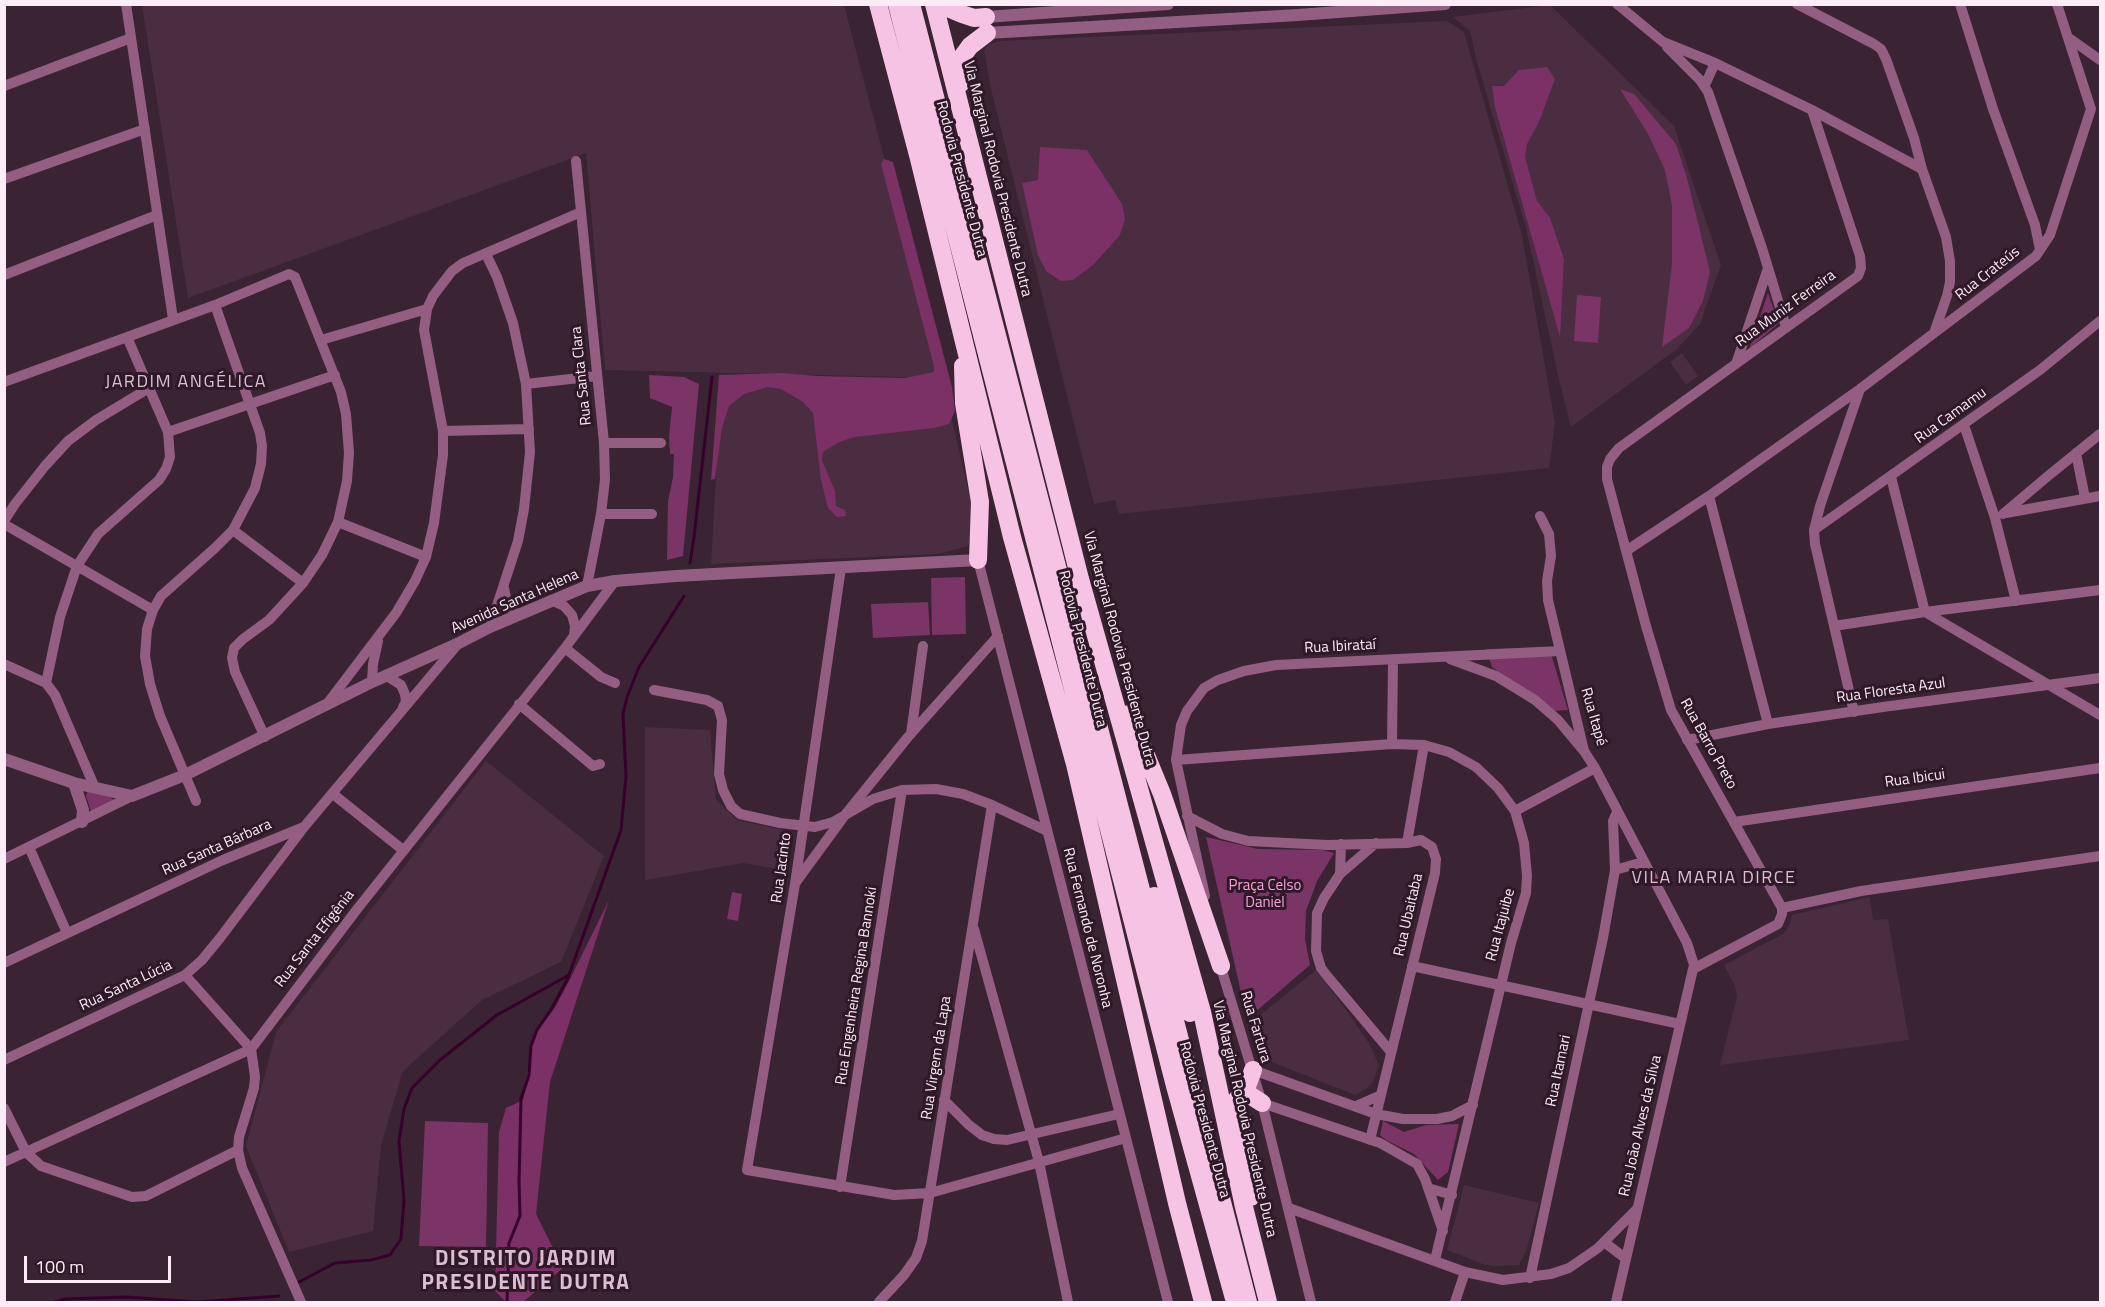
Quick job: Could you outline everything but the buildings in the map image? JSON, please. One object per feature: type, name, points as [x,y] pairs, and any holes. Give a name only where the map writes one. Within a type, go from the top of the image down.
[{"type":"highway","points":[[878,4],[1012,537],[1075,764],[1177,1203],[1203,1302]]},
{"type":"highway","name":"Rodovia Presidente Dutra","points":[[897,4],[1175,1086],[1235,1302]]},
{"type":"highway","name":"Rodovia Presidente Dutra","points":[[911,4],[1248,1302]]},
{"type":"highway","name":"Via Marginal Rodovia Presidente Dutra","points":[[934,4],[1080,579],[1202,1012],[1268,1302]]},
{"type":"highway","points":[[945,4],[950,9],[986,25],[970,46],[958,69],[976,144],[976,167]]},
{"type":"highway","points":[[963,337],[964,403],[980,502],[978,560]]},
{"type":"highway","points":[[1080,579],[1098,607],[1129,714],[1162,794],[1221,966]]},
{"type":"highway","points":[[1120,809],[1132,821],[1210,1074],[1220,1090]]},
{"type":"highway","points":[[1252,1070],[1245,1092],[1237,1099],[1236,1105],[1250,1169],[1252,1237]]},
{"type":"highway","points":[[1245,1092],[1262,1103]]},
{"type":"highway","points":[[1177,1203],[1191,1302]]},
{"type":"street","points":[[126,4],[173,320]]},
{"type":"street","points":[[986,25],[1168,4]]},
{"type":"street","points":[[986,25],[1222,20],[1445,4]]},
{"type":"street","points":[[1617,4],[1663,42],[1705,85],[1786,327]]},
{"type":"street","points":[[1797,4],[1881,49],[1914,138],[1922,170],[1946,237],[1950,261],[1950,282],[1934,334]]},
{"type":"street","points":[[1960,4],[1993,109],[2035,225],[2040,250]]},
{"type":"street","name":"Rua Crateús","points":[[1626,551],[1860,389],[2036,256],[2050,235],[2095,98],[2057,4]]},
{"type":"street","points":[[4,86],[131,38]]},
{"type":"street","points":[[2069,38],[2100,60]]},
{"type":"street","points":[[1663,42],[1715,63],[1812,110],[1922,170]]},
{"type":"street","points":[[1705,85],[1715,63]]},
{"type":"street","name":"Rua Muniz Ferreira","points":[[1607,479],[1610,459],[1619,448],[1858,276],[1862,268],[1860,256],[1812,110]]},
{"type":"street","points":[[4,179],[145,129]]},
{"type":"street","name":"Rua Santa Clara","points":[[576,161],[604,443],[605,480],[587,586]]},
{"type":"street","points":[[325,706],[379,638],[415,581],[426,557],[440,488],[443,431],[425,341],[426,309],[442,282],[452,271],[463,264],[581,212]]},
{"type":"street","points":[[4,275],[157,215]]},
{"type":"street","points":[[2035,225],[2050,235]]},
{"type":"street","points":[[486,254],[513,323],[526,384],[529,429],[529,475],[518,541],[490,627]]},
{"type":"street","points":[[1736,364],[1768,268]]},
{"type":"street","points":[[4,382],[215,305],[289,274],[295,277],[335,375],[346,414],[349,453],[347,481],[338,522],[322,555],[303,583],[269,620],[234,648],[232,658],[235,672],[265,736]]},
{"type":"street","points":[[1947,296],[1959,315]]},
{"type":"street","points":[[196,801],[160,716],[150,684],[145,656],[147,629],[153,610],[161,596],[233,530],[255,488],[261,464],[261,440],[251,404],[215,305]]},
{"type":"street","points":[[321,340],[426,309]]},
{"type":"street","name":"Rua Camamu","points":[[1814,530],[2040,370],[2100,321]]},
{"type":"street","points":[[46,683],[60,617],[77,566],[98,534],[159,480],[170,456],[168,432],[127,337]]},
{"type":"street","points":[[168,432],[335,375]]},
{"type":"street","points":[[526,384],[597,376]]},
{"type":"street","points":[[149,388],[96,420],[68,441],[39,473],[4,522],[153,610]]},
{"type":"street","points":[[1854,712],[1815,544],[1814,530],[1860,389]]},
{"type":"street","points":[[1828,411],[1843,411],[1851,415]]},
{"type":"street","points":[[1964,425],[1999,516],[2016,600]]},
{"type":"street","points":[[443,431],[529,429]]},
{"type":"street","points":[[1999,516],[2100,434]]},
{"type":"street","points":[[604,443],[661,443]]},
{"type":"street","points":[[2076,453],[2085,498]]},
{"type":"street","points":[[1891,477],[1925,612],[2100,716]]},
{"type":"street","name":"Rua Barro Preto","points":[[1607,479],[1665,695],[1687,740],[1782,908]]},
{"type":"street","points":[[1708,496],[1768,724]]},
{"type":"street","points":[[1999,516],[2100,496]]},
{"type":"street","points":[[601,514],[652,513]]},
{"type":"street","name":"Rua Itapé","points":[[1539,516],[1549,534],[1551,556],[1547,581],[1548,600],[1584,751],[1700,966]]},
{"type":"street","points":[[338,522],[426,557]]},
{"type":"street","points":[[233,530],[303,583]]},
{"type":"street","name":"Avenida Santa Helena","points":[[132,796],[185,775],[372,682],[490,627],[587,586],[615,581],[978,560]]},
{"type":"street","name":"Rua Fernando de Noronha","points":[[978,560],[1168,1302]]},
{"type":"street","name":"Rua Jacinto","points":[[840,1187],[747,1170],[795,884],[841,568]]},
{"type":"street","name":"Rua Santa Efigênia","points":[[251,1049],[282,1005],[565,648],[615,581]]},
{"type":"street","points":[[504,584],[505,600],[510,608],[519,614]]},
{"type":"street","points":[[1834,626],[2100,590]]},
{"type":"street","points":[[551,600],[564,606],[572,615],[575,626],[574,636]]},
{"type":"street","points":[[795,884],[845,815],[910,735],[998,636]]},
{"type":"street","points":[[372,682],[373,664],[379,638]]},
{"type":"street","name":"Rua Santa Bárbara","points":[[4,963],[223,860],[304,827],[457,644]]},
{"type":"street","points":[[910,735],[923,646]]},
{"type":"street","points":[[565,648],[601,677],[615,683]]},
{"type":"street","name":"Rua Ibirataí","points":[[1176,760],[1181,725],[1187,711],[1204,688],[1218,680],[1244,671],[1276,665],[1560,651]]},
{"type":"street","points":[[1444,657],[1496,676],[1535,700],[1558,720],[1584,751]]},
{"type":"street","points":[[1392,744],[1393,660]]},
{"type":"street","points":[[4,664],[46,683],[55,695],[95,788]]},
{"type":"street","points":[[387,676],[397,681],[405,694],[406,702],[402,710]]},
{"type":"street","name":"Rua Floresta Azul","points":[[1687,740],[1768,724],[2100,678]]},
{"type":"street","points":[[654,690],[707,700],[718,706],[722,720],[719,774],[723,790],[731,806],[740,814],[803,827],[827,824],[873,799],[902,790],[936,789],[963,794],[1047,831]]},
{"type":"street","points":[[519,704],[592,766],[600,764]]},
{"type":"street","name":"Rua Itajuibe","points":[[1176,760],[1392,744],[1424,745],[1449,752],[1476,767],[1498,788],[1515,811],[1524,843],[1526,893],[1511,943],[1436,1260]]},
{"type":"street","points":[[1407,843],[1424,745]]},
{"type":"street","points":[[4,759],[74,783],[132,796]]},
{"type":"street","name":"Rua Fartura","points":[[1176,760],[1221,966],[1262,1103],[1311,1302]]},
{"type":"street","points":[[1515,811],[1595,768]]},
{"type":"street","name":"Rua Ibicui","points":[[1734,822],[2100,768]]},
{"type":"street","points":[[74,783],[83,810],[82,822]]},
{"type":"street","name":"Rua Engenheira Regina Bannoki","points":[[840,1187],[902,790]]},
{"type":"street","points":[[333,794],[403,850]]},
{"type":"street","points":[[4,859],[132,796]]},
{"type":"street","name":"Rua Virgem da Lapa","points":[[879,1302],[916,1258],[922,1241],[992,805]]},
{"type":"street","name":"Rua Itamari","points":[[1530,1278],[1589,1005],[1615,870],[1613,821],[1617,812]]},
{"type":"street","name":"Rua Ubaitaba","points":[[1187,816],[1222,834],[1248,842],[1341,844],[1407,843],[1421,840],[1432,847],[1436,859],[1435,873],[1370,1140]]},
{"type":"street","name":"Rua Santa Lúcia","points":[[4,1060],[185,975],[202,960],[220,938],[304,827]]},
{"type":"street","points":[[1376,843],[1340,874],[1324,898],[1317,913],[1316,951],[1321,968],[1391,1052]]},
{"type":"street","points":[[1340,874],[1341,844]]},
{"type":"street","points":[[29,847],[67,933]]},
{"type":"street","points":[[1700,966],[1778,924],[1782,908],[1860,891],[2100,856]]},
{"type":"street","points":[[1615,870],[1644,863]]},
{"type":"street","points":[[973,926],[1039,1162],[1068,1302]]},
{"type":"street","points":[[1412,966],[1680,1024]]},
{"type":"street","name":"Rua João Alves da Silva","points":[[1616,1302],[1693,969],[1700,966]]},
{"type":"street","points":[[185,975],[251,1049],[255,1077],[254,1088],[239,1137],[238,1150],[242,1167],[301,1302]]},
{"type":"street","points":[[4,1162],[251,1049]]},
{"type":"street","points":[[1252,1070],[1376,1114],[1403,1119],[1437,1119],[1452,1116],[1473,1105]]},
{"type":"street","points":[[1356,1106],[1381,1095]]},
{"type":"street","points":[[944,1100],[969,1125],[982,1135],[994,1139],[1007,1140],[1119,1114]]},
{"type":"street","points":[[1262,1103],[1390,1147],[1417,1164],[1443,1231]]},
{"type":"street","points":[[4,1108],[26,1152],[41,1166],[132,1197],[146,1196],[238,1150]]},
{"type":"street","points":[[840,1187],[894,1195],[930,1193],[1126,1138]]},
{"type":"street","points":[[1428,1188],[1452,1195]]},
{"type":"street","points":[[1289,1208],[1465,1272],[1503,1280],[1530,1278],[1569,1268],[1604,1242],[1637,1209]]},
{"type":"street","points":[[1604,1242],[1625,1258]]},
{"type":"street","points":[[1455,1302],[1465,1272]]},
{"type":"shaded area","points":[[142,5],[844,5],[942,378],[605,370],[586,153],[188,298]]},
{"type":"shaded area","points":[[1550,5],[1674,126],[1721,265],[1700,324],[1677,349],[1571,427],[1526,228],[1470,31],[1453,17]]},
{"type":"shaded area","points":[[1447,21],[1464,32],[1522,235],[1555,423],[1549,468],[1119,514],[1115,500],[1094,504],[990,85],[984,50],[989,44],[1000,41]]},
{"type":"shaded area","points":[[1547,67],[1555,79],[1539,122],[1527,144],[1525,157],[1537,201],[1550,218],[1564,259],[1560,337],[1495,107],[1492,86],[1504,86],[1519,70]]},
{"type":"shaded area","points":[[1040,147],[1087,150],[1122,204],[1125,219],[1120,235],[1094,264],[1073,280],[1061,281],[1046,271],[1038,255],[1022,183],[1038,180]]},
{"type":"shaded area","points":[[884,159],[893,162],[952,387],[955,411],[949,424],[934,428],[855,437],[839,442],[823,452],[822,460],[835,491],[836,506],[845,510],[846,516],[837,517],[828,508],[821,480],[813,413],[803,402],[781,389],[768,387],[744,394],[729,406],[722,428],[715,479],[711,480],[719,375],[782,373],[905,378],[934,372],[881,164]]},
{"type":"shaded area","points":[[1682,353],[1698,376],[1686,385],[1670,362]]},
{"type":"shaded area","points":[[722,377],[944,385],[975,519],[968,546],[938,554],[711,564]]},
{"type":"shaded area","points":[[645,727],[710,730],[716,800],[737,820],[788,831],[781,870],[743,863],[645,880]]},
{"type":"shaded area","points":[[486,761],[604,856],[561,962],[482,1000],[403,1071],[381,1145],[373,1231],[289,1252],[246,1146],[276,1032]]},
{"type":"shaded area","points":[[1870,897],[1873,920],[1888,919],[1909,1040],[1720,1065],[1737,997],[1735,986],[1724,965],[1783,934],[1789,926],[1792,915]]},
{"type":"shaded area","points":[[609,900],[550,1082],[536,1214],[563,1268],[523,1302],[506,1302],[495,1291],[499,1132],[506,1108],[523,1100],[534,1035],[554,1009]]},
{"type":"shaded area","points":[[1316,970],[1370,1045],[1379,1065],[1373,1082],[1355,1095],[1262,1058],[1249,1024]]},
{"type":"shaded area","points":[[1464,1185],[1539,1203],[1526,1252],[1519,1265],[1485,1265],[1447,1250]]},
{"type":"green space","points":[[1620,89],[1634,94],[1676,144],[1687,178],[1710,272],[1703,301],[1689,328],[1662,347],[1672,264],[1672,206],[1665,170],[1648,134]]},
{"type":"green space","points":[[1768,293],[1779,323],[1749,349]]},
{"type":"green space","points":[[1577,295],[1601,297],[1598,343],[1574,341]]},
{"type":"green space","points":[[649,375],[684,377],[699,384],[683,556],[667,560],[668,501],[673,477],[674,454],[670,454],[669,437],[672,407],[650,398]]},
{"type":"green space","points":[[965,577],[966,634],[932,635],[931,578]]},
{"type":"green space","points":[[928,602],[930,635],[873,638],[871,604]]},
{"type":"green space","points":[[1549,647],[1568,710],[1553,711],[1492,667],[1486,649]]},
{"type":"green space","points":[[88,789],[104,792],[115,801],[92,814],[86,796]]},
{"type":"green space","name":"Praça Celso Daniel","points":[[1206,837],[1258,849],[1323,850],[1334,853],[1317,881],[1306,911],[1305,939],[1310,965],[1247,1019]]},
{"type":"green space","points":[[732,892],[742,894],[738,921],[727,919]]},
{"type":"green space","points":[[425,1121],[488,1123],[486,1247],[419,1246]]},
{"type":"green space","points":[[1383,1121],[1404,1132],[1426,1125],[1459,1124],[1448,1172],[1438,1180],[1414,1154],[1386,1140],[1380,1135]]},
{"type":"waterway","points":[[690,563],[712,377]]},
{"type":"waterway","points":[[299,1282],[335,1263],[371,1260],[390,1255],[401,1239],[404,1200],[399,1141],[404,1109],[412,1088],[440,1060],[497,1015],[569,975],[621,830],[626,776],[623,714],[627,697],[639,667],[684,596]]},
{"type":"waterway","points":[[507,1302],[509,1243],[520,1216],[521,1099],[529,1075],[531,1046],[537,1030],[569,976]]},
{"type":"waterway","points":[[55,1302],[65,1299],[126,1297],[198,1302],[279,1296]]},
{"type":"district","name":"JARDIM ANGÉLICA","points":[[186,383]]},
{"type":"district","name":"VILA MARIA DIRCE","points":[[1714,879]]},
{"type":"district","name":"DISTRITO JARDIM PRESIDENTE DUTRA","points":[[526,1272]]}]
